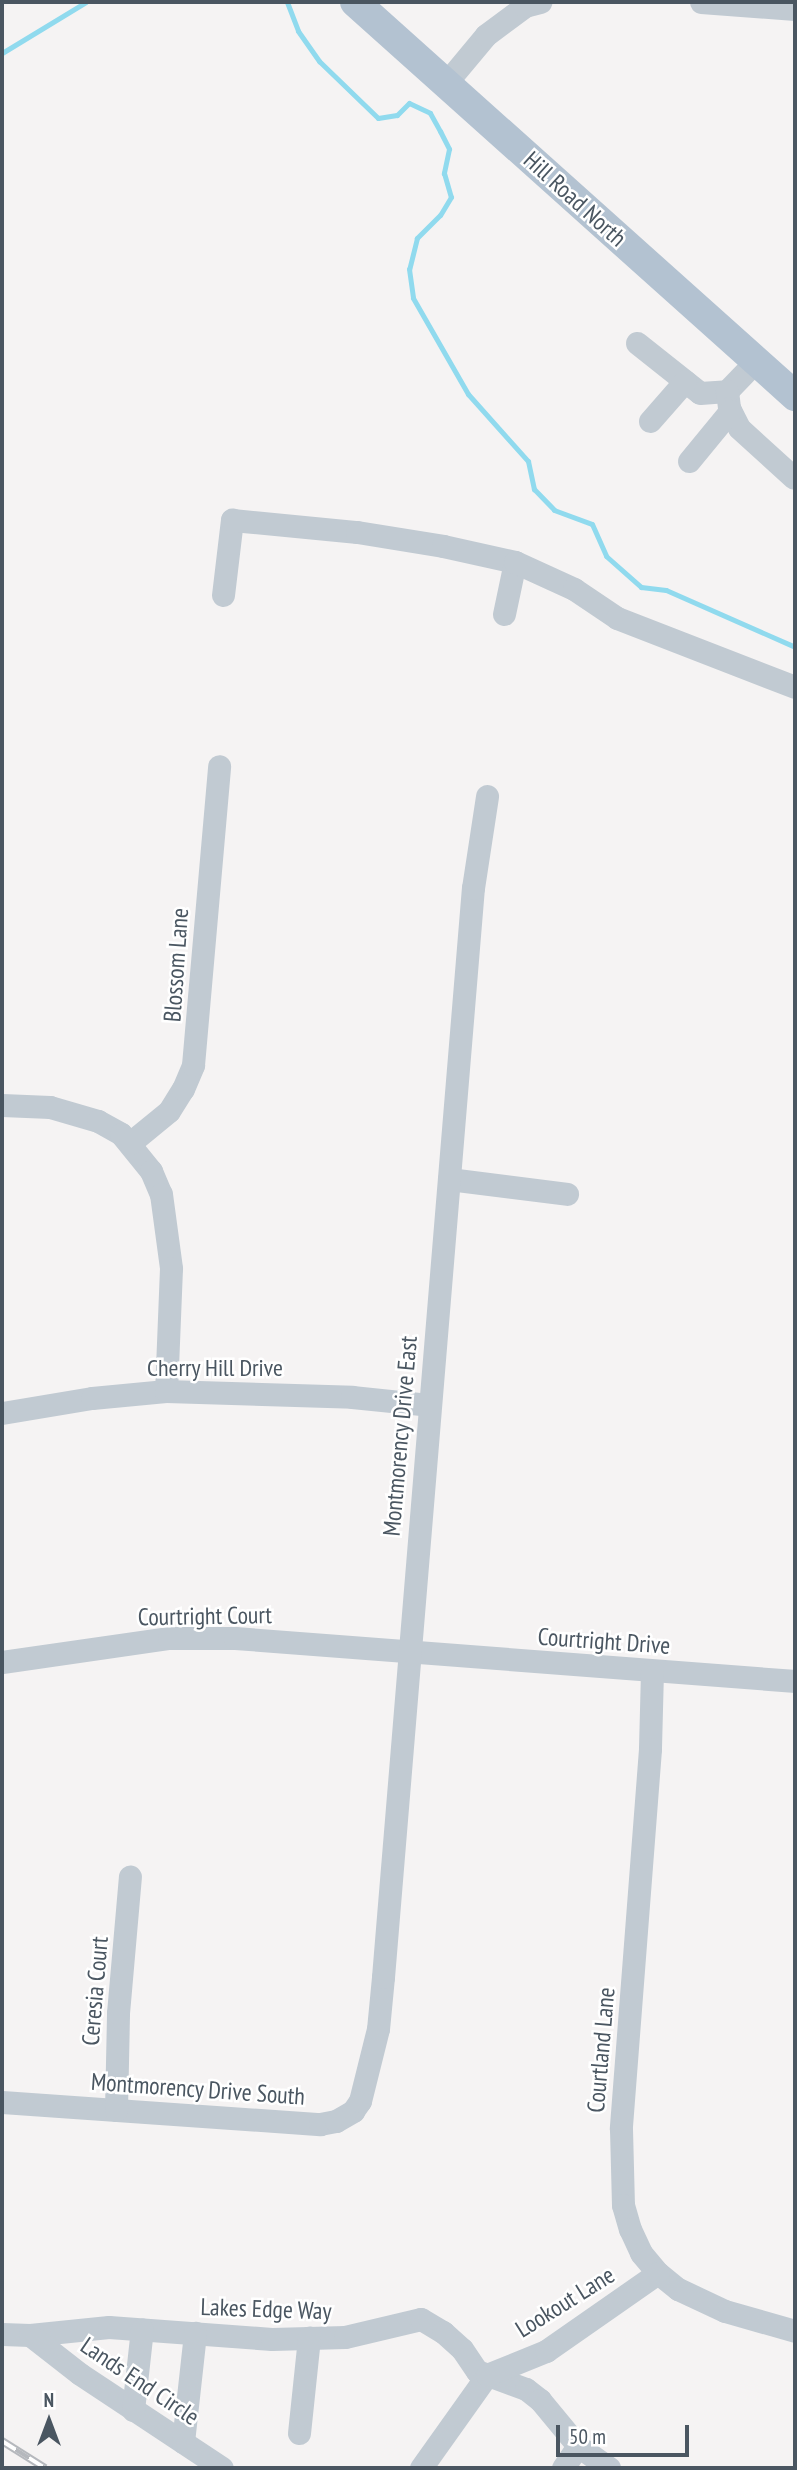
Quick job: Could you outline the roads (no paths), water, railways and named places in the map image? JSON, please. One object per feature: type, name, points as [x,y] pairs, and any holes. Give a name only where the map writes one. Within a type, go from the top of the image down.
[{"type":"main road","name":"Hill Road North","points":[[355,2],[756,361],[793,389]]},
{"type":"street","points":[[701,2],[795,9]]},
{"type":"street","points":[[446,83],[486,35],[530,3]]},
{"type":"street","points":[[637,343],[700,393],[729,401]]},
{"type":"street","points":[[690,461],[756,361]]},
{"type":"street","points":[[650,421],[685,381]]},
{"type":"street","points":[[729,401],[739,428],[794,478]]},
{"type":"street","points":[[223,595],[232,520],[356,532],[443,546],[515,562],[574,589],[617,618],[795,687]]},
{"type":"street","points":[[504,614],[515,562]]},
{"type":"street","name":"Blossom Lane","points":[[130,1143],[153,1127],[169,1111],[183,1089],[193,1065],[219,766]]},
{"type":"street","name":"Montmorency Drive East","points":[[365,2080],[378,2029],[473,888],[487,796]]},
{"type":"street","points":[[2,1105],[25,1105],[75,1112],[98,1121],[130,1143],[151,1171],[161,1194],[168,1227],[171,1268],[166,1391]]},
{"type":"street","points":[[449,1179],[567,1194]]},
{"type":"street","name":"Cherry Hill Drive","points":[[2,1413],[92,1398],[166,1391],[352,1397],[429,1405]]},
{"type":"street","name":"Courtright Court","points":[[2,1662],[169,1637],[235,1637],[409,1650]]},
{"type":"street","name":"Courtright Drive","points":[[409,1650],[795,1681]]},
{"type":"street","name":"Courtland Lane","points":[[652,1671],[650,1749],[621,2129],[621,2179],[630,2229],[641,2253],[658,2273],[701,2302],[795,2331]]},
{"type":"street","name":"Ceresia Court","points":[[116,2110],[118,2013],[131,1877]]},
{"type":"street","name":"Montmorency Drive South","points":[[2,2102],[320,2124],[336,2121],[353,2111],[360,2101],[365,2080]]},
{"type":"street","name":"Lookout Lane","points":[[487,2375],[546,2351],[658,2273]]},
{"type":"street","name":"Lakes Edge Way","points":[[2,2334],[30,2335],[83,2328],[142,2329],[272,2339],[345,2337],[421,2319],[443,2332],[462,2349],[477,2371],[526,2389],[546,2406],[560,2428],[578,2446],[609,2468]]},
{"type":"street","points":[[133,2410],[142,2329]]},
{"type":"street","points":[[183,2442],[195,2333]]},
{"type":"street","name":"Lands End Circle","points":[[30,2335],[80,2374],[222,2468]]},
{"type":"street","points":[[299,2433],[309,2338]]},
{"type":"street","points":[[421,2468],[487,2375]]},
{"type":"street","points":[[563,2468],[578,2446]]},
{"type":"waterway","points":[[2,53],[86,2]]},
{"type":"waterway","points":[[287,2],[298,31],[319,61],[378,118],[397,115],[409,103],[430,113],[440,131],[449,149],[444,173],[451,197],[440,215],[417,238],[409,269],[413,298],[468,394],[528,461],[534,489],[554,510],[592,524],[606,556],[641,587],[666,590],[795,647]]},
{"type":"railway","points":[[2,2441],[45,2468]]}]
